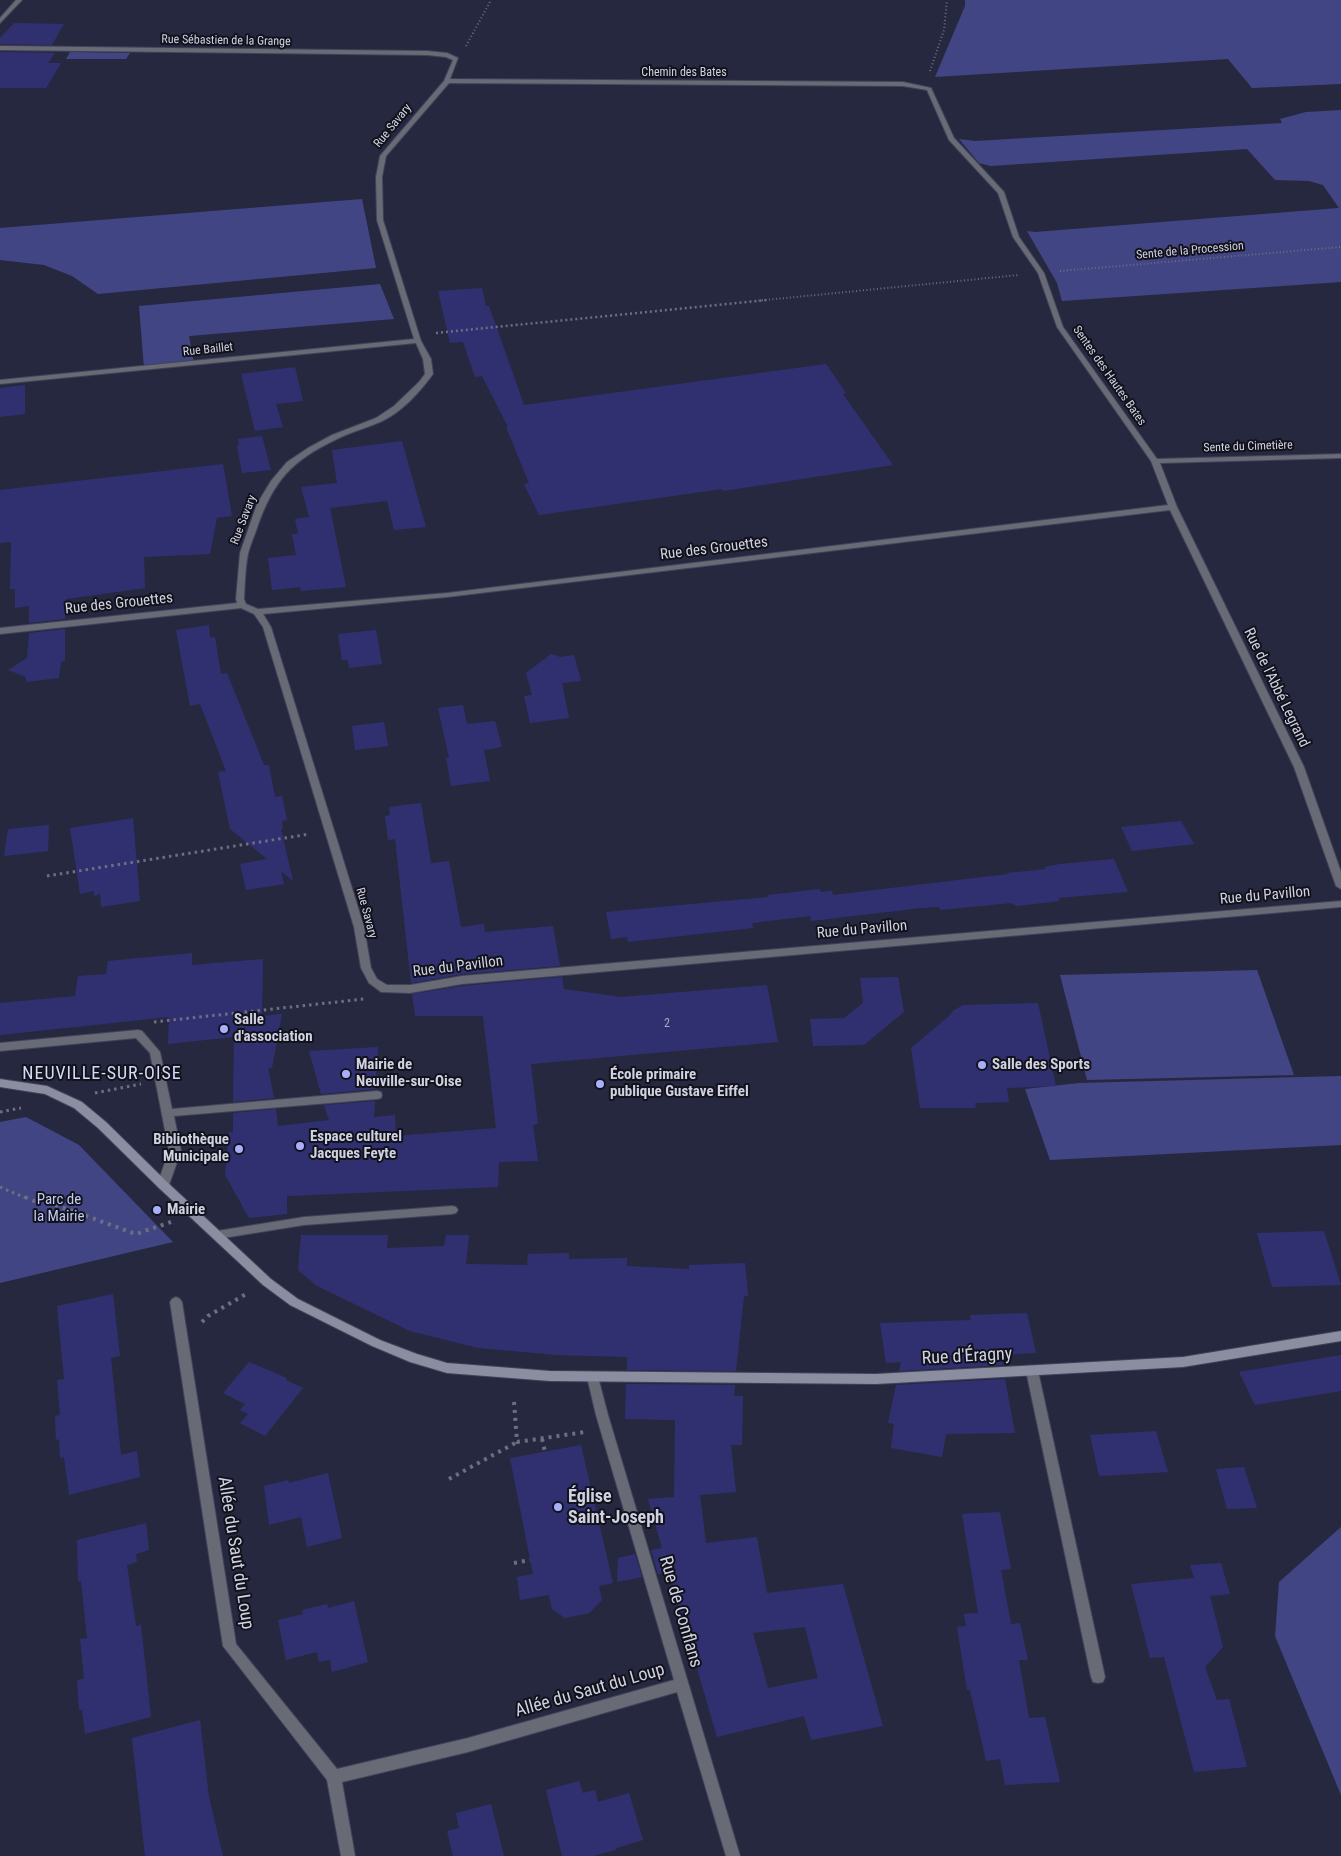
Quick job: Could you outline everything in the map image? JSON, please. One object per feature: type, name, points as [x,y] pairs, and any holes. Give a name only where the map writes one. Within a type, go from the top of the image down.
[{"type":"street","points":[[0,21],[19,0]]},
{"type":"street","name":"Rue Sébastien de la Grange","points":[[0,48],[427,53],[452,56]]},
{"type":"street","name":"Rue Savary","points":[[242,605],[240,599],[244,552],[261,504],[274,483],[290,464],[312,450],[335,437],[379,420],[397,408],[429,374],[427,359],[417,338],[380,220],[378,176],[384,156],[447,81],[456,60],[452,56]]},
{"type":"street","name":"Chemin des Bates","points":[[447,81],[883,84],[921,86]]},
{"type":"street","name":"Sentes des Hautes Bates","points":[[921,86],[930,91],[955,144],[1001,192],[1016,237],[1041,273],[1060,327],[1155,461],[1173,507]]},
{"type":"street","name":"Rue Baillet","points":[[0,382],[417,338]]},
{"type":"street","name":"Sente du Cimetière","points":[[1155,461],[1341,456]]},
{"type":"street","name":"Rue des Grouettes","points":[[257,612],[447,595],[1173,507]]},
{"type":"street","name":"Rue de l'Abbé Legrand","points":[[1173,507],[1299,767],[1341,886]]},
{"type":"street","points":[[242,605],[257,612]]},
{"type":"street","name":"Rue des Grouettes","points":[[0,631],[242,605]]},
{"type":"street","name":"Rue Savary","points":[[257,612],[267,627],[359,927],[366,968],[373,981],[385,989]]},
{"type":"street","name":"Rue du Pavillon","points":[[385,989],[410,989],[462,980],[1341,904]]},
{"type":"street","points":[[0,1047],[138,1034],[155,1052],[174,1151],[163,1185]]},
{"type":"street","name":"Rue d'Éragny","points":[[0,1083],[38,1088],[69,1099],[102,1125],[267,1282],[294,1302],[368,1339],[414,1358],[448,1368],[513,1374],[593,1378],[876,1379],[1183,1362],[1341,1336]]},
{"type":"street","points":[[167,1113],[377,1095]]},
{"type":"street","points":[[217,1235],[304,1221],[452,1210]]},
{"type":"street","name":"Allée du Saut du Loup","points":[[176,1302],[230,1646],[334,1777],[348,1856]]},
{"type":"street","points":[[1032,1371],[1098,1677]]},
{"type":"street","name":"Rue de Conflans","points":[[593,1378],[602,1415],[733,1856]]},
{"type":"street","name":"Allée du Saut du Loup","points":[[334,1777],[468,1745],[681,1684]]},
{"type":"path","points":[[452,56],[468,44],[491,0]]},
{"type":"path","points":[[921,86],[926,82],[944,30],[947,0]]},
{"type":"path","name":"Sente de la Procession","points":[[417,338],[1041,273],[1341,247]]},
{"type":"path","points":[[47,876],[313,834]]},
{"type":"path","points":[[138,1034],[151,1022],[223,1016],[370,999]]},
{"type":"path","points":[[0,1187],[34,1201],[42,1200],[136,1234],[171,1222]]},
{"type":"path","points":[[223,1307],[246,1294]]},
{"type":"path","points":[[514,1402],[517,1442]]},
{"type":"path","points":[[449,1479],[517,1442],[591,1431]]},
{"type":"path","points":[[542,1439],[545,1452]]},
{"type":"path","points":[[514,1563],[530,1560]]},
{"type":"green space","points":[[965,0],[1341,0],[1341,84],[1252,88],[1228,59],[935,77],[965,6]]},
{"type":"green space","points":[[70,52],[130,53],[126,59],[66,59]]},
{"type":"green space","points":[[1341,110],[1341,282],[1062,301],[1057,283],[1027,231],[1035,232],[1339,208],[1323,185],[1309,181],[1275,180],[1247,149],[991,166],[979,163],[959,139],[975,141],[1282,123],[1280,119],[1306,112]]},
{"type":"green space","points":[[362,199],[376,268],[98,294],[72,276],[44,265],[0,260],[0,228]]},
{"type":"green space","points":[[380,284],[394,319],[189,336],[194,363],[144,368],[139,306]]},
{"type":"green space","points":[[1257,970],[1294,1075],[1087,1080],[1060,975]]},
{"type":"green space","points":[[1341,1076],[1341,1145],[1050,1160],[1025,1089],[1079,1083]]},
{"type":"green space","name":"Parc de la Mairie","points":[[26,1117],[79,1145],[173,1242],[0,1283],[0,1122]]},
{"type":"green space","points":[[1341,1527],[1341,1795],[1275,1636],[1279,1582]]},
{"type":"building","points":[[14,23],[64,24],[52,45],[0,44],[0,38]]},
{"type":"building","points":[[0,52],[55,53],[48,63],[61,63],[46,88],[0,88]]},
{"type":"building","points":[[482,288],[486,306],[489,306],[524,405],[826,364],[846,393],[843,394],[893,465],[723,491],[722,489],[539,515],[524,484],[529,483],[506,427],[508,427],[482,376],[475,377],[463,342],[450,343],[438,291]]},
{"type":"building","points":[[295,367],[303,401],[276,404],[283,427],[255,431],[241,374]]},
{"type":"building","points":[[25,385],[25,414],[0,417],[0,388]]},
{"type":"building","points":[[262,436],[271,470],[242,473],[237,446],[239,446],[238,439]]},
{"type":"building","points":[[402,441],[426,527],[394,530],[387,501],[330,508],[346,587],[301,591],[300,587],[272,590],[268,558],[296,555],[292,534],[298,534],[295,519],[309,517],[301,487],[337,483],[332,450]]},
{"type":"building","points":[[223,464],[232,516],[217,518],[210,554],[144,557],[145,588],[66,599],[65,619],[29,623],[29,606],[15,608],[15,589],[10,589],[11,542],[0,543],[0,490]]},
{"type":"building","points":[[209,625],[210,638],[215,637],[221,674],[227,673],[264,765],[269,765],[275,797],[282,796],[287,820],[282,821],[283,829],[281,829],[293,881],[281,871],[284,884],[246,890],[240,864],[267,859],[230,829],[218,772],[226,771],[200,704],[190,706],[176,630]]},
{"type":"building","points":[[65,629],[65,661],[61,662],[59,678],[26,682],[26,677],[8,670],[27,658],[29,633]]},
{"type":"building","points":[[376,630],[382,664],[349,668],[348,660],[342,660],[338,634]]},
{"type":"building","points":[[551,654],[560,657],[574,655],[581,681],[562,683],[569,718],[530,723],[524,696],[532,695],[526,673]]},
{"type":"building","points":[[463,705],[467,724],[495,721],[502,747],[484,750],[490,781],[451,786],[446,758],[449,758],[438,708]]},
{"type":"building","points":[[384,722],[388,746],[355,750],[352,726]]},
{"type":"building","points":[[421,803],[431,863],[449,861],[461,927],[484,924],[485,932],[553,926],[560,966],[462,974],[411,983],[395,839],[388,840],[385,816],[390,815],[389,807]]},
{"type":"building","points":[[133,818],[140,901],[101,907],[100,894],[94,896],[94,891],[80,894],[70,828]]},
{"type":"building","points":[[1181,821],[1194,844],[1132,851],[1121,827]]},
{"type":"building","points":[[49,825],[48,851],[4,856],[8,829]]},
{"type":"building","points":[[1114,859],[1128,892],[1058,898],[1060,901],[1017,906],[1011,903],[940,910],[939,907],[921,908],[811,921],[810,916],[752,923],[753,928],[628,942],[627,937],[611,939],[606,912],[768,897],[767,895],[820,889],[821,892],[832,891],[833,895],[1046,869],[1045,867],[1060,864]]},
{"type":"building","points":[[192,953],[192,965],[263,959],[262,1016],[282,1014],[272,1068],[268,1068],[274,1098],[233,1102],[234,1037],[168,1044],[169,1017],[0,1035],[0,1003],[75,996],[78,976],[106,974],[108,961]]},
{"type":"building","points":[[562,977],[564,989],[621,997],[767,985],[778,1042],[531,1064],[538,1124],[533,1125],[538,1161],[499,1162],[498,1187],[287,1196],[287,1214],[249,1218],[225,1175],[229,1132],[233,1132],[233,1113],[276,1109],[278,1126],[329,1120],[324,1105],[375,1101],[374,1117],[395,1115],[396,1136],[496,1128],[483,1016],[415,1016],[412,994],[462,986]]},
{"type":"building","points":[[898,977],[904,1012],[864,1045],[813,1046],[810,1019],[844,1018],[863,1003],[860,978]]},
{"type":"building","name":"Salle des Sports","points":[[1038,1003],[1056,1086],[1007,1088],[1009,1102],[975,1103],[976,1108],[920,1108],[911,1048],[953,1011],[963,1005]]},
{"type":"building","points":[[378,1047],[375,1089],[321,1094],[309,1051]]},
{"type":"building","points":[[1324,1231],[1341,1285],[1272,1287],[1257,1233]]},
{"type":"building","points":[[301,1235],[388,1235],[387,1248],[444,1246],[446,1235],[469,1235],[466,1264],[527,1265],[528,1254],[569,1253],[569,1259],[627,1258],[627,1266],[689,1269],[689,1265],[745,1263],[748,1296],[744,1296],[736,1371],[627,1370],[627,1357],[557,1355],[478,1348],[410,1331],[317,1286],[298,1270]]},
{"type":"building","points":[[113,1294],[120,1356],[111,1358],[121,1455],[137,1451],[140,1477],[69,1495],[64,1457],[60,1458],[59,1439],[56,1440],[55,1416],[60,1415],[57,1380],[64,1379],[57,1306]]},
{"type":"building","points":[[1027,1313],[1036,1353],[1001,1355],[1003,1365],[899,1371],[901,1362],[886,1363],[880,1323],[971,1320],[970,1315]]},
{"type":"building","points":[[1341,1355],[1341,1391],[1323,1394],[1255,1405],[1239,1372]]},
{"type":"building","points":[[249,1362],[287,1378],[286,1380],[303,1388],[265,1436],[240,1423],[248,1414],[240,1410],[245,1404],[223,1393]]},
{"type":"building","points":[[1005,1379],[1015,1433],[946,1434],[942,1457],[891,1448],[894,1424],[888,1423],[896,1385]]},
{"type":"building","points":[[626,1384],[735,1385],[734,1396],[743,1396],[742,1445],[731,1445],[736,1492],[700,1495],[706,1543],[757,1537],[767,1593],[843,1584],[883,1726],[811,1740],[804,1716],[717,1737],[669,1572],[658,1574],[651,1550],[662,1548],[648,1499],[674,1497],[675,1420],[625,1419]],"holes":[[[805,1627],[818,1678],[768,1688],[753,1633]]]},
{"type":"building","points":[[1156,1431],[1168,1472],[1099,1476],[1090,1435]]},
{"type":"building","name":"Église Saint-Joseph","points":[[581,1445],[613,1583],[599,1586],[602,1600],[589,1613],[565,1618],[552,1609],[549,1595],[520,1600],[517,1577],[533,1574],[510,1458]]},
{"type":"building","points":[[1244,1467],[1257,1508],[1227,1509],[1216,1469]]},
{"type":"building","points":[[328,1473],[342,1538],[307,1547],[301,1517],[269,1525],[264,1486],[288,1480],[289,1483]]},
{"type":"building","points":[[1000,1512],[1011,1569],[1001,1570],[1011,1624],[1020,1623],[1028,1660],[1019,1660],[1029,1718],[1045,1717],[1060,1782],[1005,1785],[1000,1759],[986,1761],[970,1690],[967,1690],[957,1627],[966,1626],[964,1614],[978,1613],[962,1514]]},
{"type":"building","points":[[146,1523],[149,1550],[136,1554],[137,1562],[127,1565],[136,1626],[141,1625],[151,1717],[85,1734],[82,1710],[79,1710],[77,1680],[84,1679],[80,1639],[87,1638],[81,1581],[78,1581],[77,1540]]},
{"type":"building","points":[[635,1554],[642,1577],[617,1582],[618,1558]]},
{"type":"building","points":[[1221,1563],[1230,1594],[1210,1596],[1223,1647],[1205,1667],[1217,1700],[1229,1699],[1247,1767],[1194,1772],[1164,1657],[1150,1658],[1131,1584],[1194,1578],[1190,1565]]},
{"type":"building","points":[[354,1601],[368,1662],[332,1672],[330,1660],[319,1662],[317,1652],[286,1660],[278,1620],[303,1614],[302,1610],[327,1604],[328,1608]]},
{"type":"building","points":[[200,1720],[209,1797],[223,1856],[145,1856],[132,1738]]},
{"type":"building","points":[[579,1781],[583,1793],[595,1790],[598,1802],[629,1793],[643,1840],[593,1856],[562,1856],[546,1790]]},
{"type":"building","points":[[491,1804],[504,1856],[453,1856],[447,1831],[459,1828],[456,1813]]},
{"type":"place","name":"Salle d'association","points":[[224,1029]]},
{"type":"place","name":"Salle des Sports","points":[[982,1065]]},
{"type":"place","name":"Mairie de Neuville-sur-Oise","points":[[346,1074]]},
{"type":"place","name":"École primaire publique Gustave Eiffel","points":[[600,1084]]},
{"type":"place","name":"Espace culturel Jacques Feyte","points":[[300,1146]]},
{"type":"place","name":"Bibliothèque Municipale","points":[[239,1149]]},
{"type":"place","name":"Mairie","points":[[157,1210]]},
{"type":"place","name":"Église Saint-Joseph","points":[[558,1507]]},
{"type":"district","name":"NEUVILLE-SUR-OISE","points":[[102,1074]]}]
